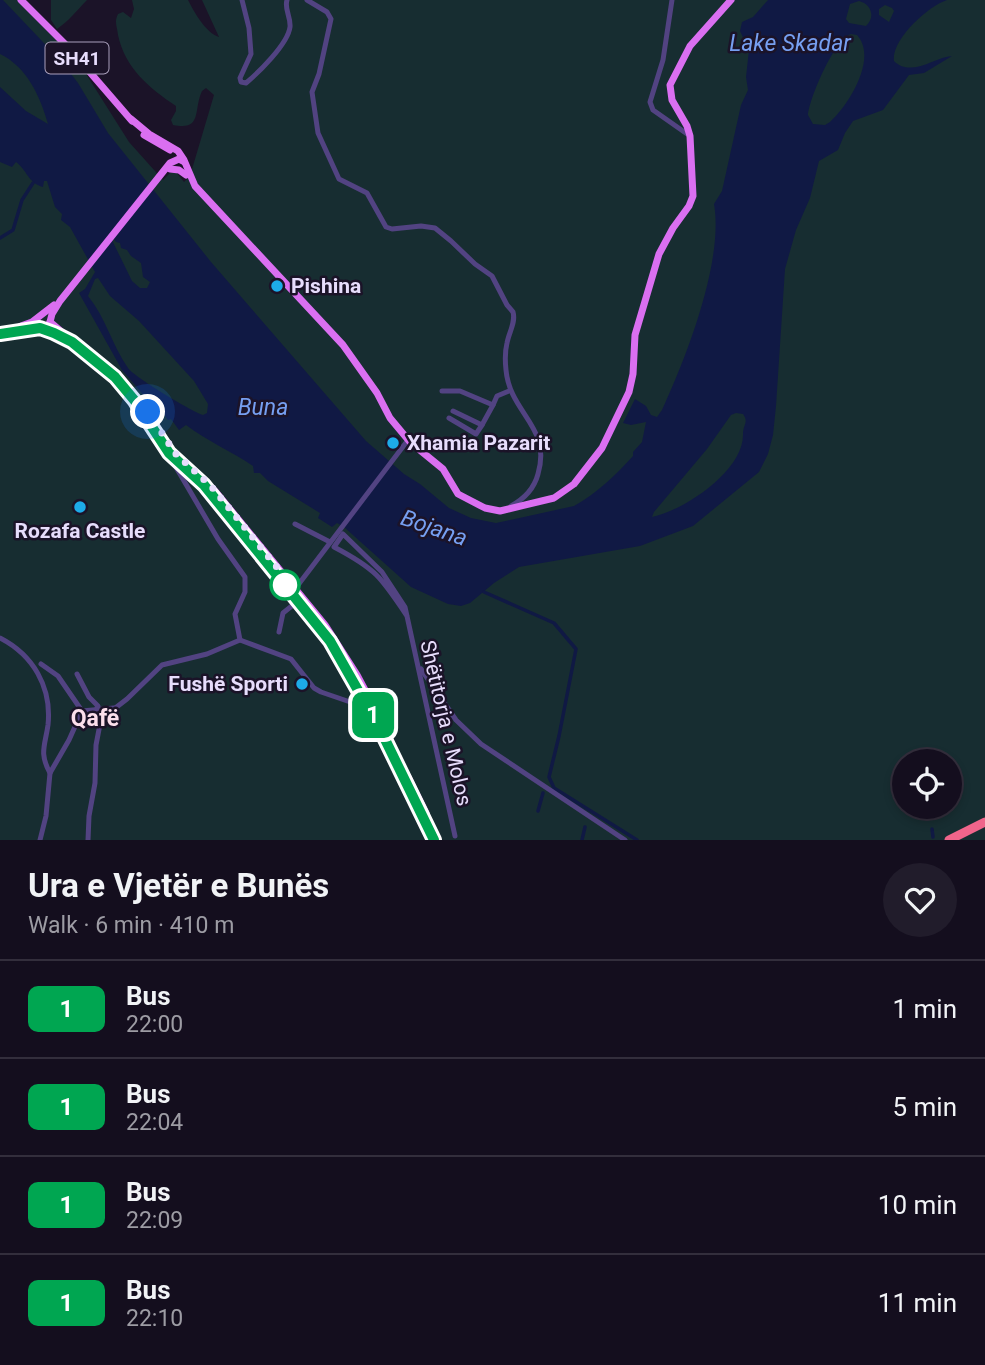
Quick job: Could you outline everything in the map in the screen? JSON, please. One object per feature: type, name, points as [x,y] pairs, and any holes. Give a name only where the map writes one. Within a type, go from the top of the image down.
[{"type":"highway","points":[[949,840],[985,822]]},
{"type":"highway","points":[[961,840],[985,828]]},
{"type":"main road","name":"SH41","points":[[22,0],[69,48],[144,135],[160,145]]},
{"type":"main road","points":[[160,145],[178,155],[186,164],[194,184],[207,199],[344,345],[377,393],[390,418],[408,440],[443,469],[458,494],[491,510],[509,510],[561,495],[580,478],[606,442],[630,389],[635,335],[659,254],[692,199],[690,136],[672,100],[670,85],[690,46],[731,0]]},
{"type":"main road","name":"SH41","points":[[131,119],[178,155]]},
{"type":"main road","points":[[160,145],[167,153],[169,168]]},
{"type":"main road","points":[[0,333],[23,326],[63,297],[178,155]]},
{"type":"main road","points":[[178,155],[193,189],[207,199]]},
{"type":"main road","points":[[169,168],[186,175]]},
{"type":"main road","points":[[0,333],[47,328],[63,297]]},
{"type":"main road","points":[[40,316],[114,370],[175,453],[203,481],[331,634],[357,675],[437,840]]},
{"type":"main road","points":[[40,316],[36,323],[41,328],[72,342],[108,370],[135,401],[169,453],[203,481],[338,653],[437,840]]},
{"type":"street","points":[[242,0],[251,47],[250,59],[240,78],[243,83],[248,82],[286,40],[290,29],[287,0]]},
{"type":"street","points":[[307,0],[327,12],[331,19],[312,99],[320,139],[339,179],[367,194],[386,227],[392,229],[421,226],[435,229],[492,276],[514,316],[505,353],[509,391],[537,433],[541,443],[542,460],[537,478],[527,494],[514,505],[491,510]]},
{"type":"street","points":[[672,0],[663,60],[650,102],[653,110],[690,136]]},
{"type":"street","points":[[442,391],[460,391],[492,405]]},
{"type":"street","points":[[449,418],[476,434],[498,396],[509,391]]},
{"type":"street","points":[[453,411],[482,425]]},
{"type":"street","points":[[295,589],[408,440]]},
{"type":"street","points":[[169,453],[218,539],[245,577],[245,592],[235,614],[240,640]]},
{"type":"street","points":[[295,524],[330,542]]},
{"type":"street","name":"Shëtitorja e Molos","points":[[407,616],[381,578],[361,562],[334,547],[343,534],[382,572],[401,599],[407,616],[418,664],[455,836]]},
{"type":"street","points":[[279,632],[283,613],[298,601]]},
{"type":"street","points":[[0,638],[32,662],[44,686],[49,714],[43,757],[50,773]]},
{"type":"street","points":[[101,719],[162,665],[207,654],[240,640],[291,659],[321,692],[359,705],[367,705]]},
{"type":"street","points":[[41,664],[58,676],[82,711]]},
{"type":"street","points":[[418,664],[456,720],[481,744],[625,840]]},
{"type":"street","points":[[78,674],[101,719],[96,745],[95,783],[88,840]]},
{"type":"street","points":[[82,711],[115,708]]},
{"type":"street","points":[[40,840],[46,816],[50,773],[82,711]]},
{"type":"green space","points":[[0,0],[25,0],[81,66],[129,142],[163,180],[170,173],[176,172],[184,182],[190,176],[214,95],[206,88],[199,98],[193,122],[189,125],[173,125],[171,120],[176,106],[140,76],[121,47],[116,19],[118,14],[123,12],[131,18],[134,9],[132,0],[188,0],[205,27],[219,37],[202,0],[985,0],[985,840],[0,840]]},
{"type":"green space","points":[[51,0],[87,0],[57,29],[51,20]]},
{"type":"water","name":"Buna","points":[[0,0],[3,0],[61,61],[78,83],[108,133],[211,262],[366,441],[449,508],[471,518],[496,523],[574,506],[582,501],[620,470],[642,442],[646,422],[631,425],[623,423],[635,399],[646,406],[651,415],[657,417],[662,410],[701,309],[713,253],[716,227],[714,204],[722,191],[741,105],[748,90],[746,77],[749,50],[740,31],[742,22],[753,17],[768,0],[947,0],[921,16],[904,34],[898,43],[894,61],[908,68],[952,56],[924,73],[909,75],[883,110],[853,121],[838,150],[819,161],[810,198],[796,230],[785,269],[773,435],[759,472],[693,526],[640,546],[519,567],[470,603],[461,606],[448,604],[411,587],[344,527],[337,523],[332,527],[318,518],[320,513],[268,481],[260,473],[254,473],[253,466],[186,425],[179,430],[171,419],[168,420],[163,413],[160,414],[122,370],[79,293],[85,289],[95,272],[70,227],[61,220],[62,214],[55,207],[47,181],[44,181],[43,187],[38,185],[16,162],[12,167],[0,162],[0,87],[26,111],[48,124],[41,103],[25,74],[0,54]],"holes":[[[859,1],[869,8],[871,19],[866,26],[849,23],[846,19],[850,4]],[[885,5],[894,11],[889,22],[879,15],[879,9]],[[851,34],[857,35],[863,45],[864,56],[859,81],[830,122],[825,125],[813,124],[808,115],[813,96],[844,38]],[[108,232],[120,243],[121,248],[141,263],[143,277],[150,282],[147,288],[140,288],[132,281]],[[98,278],[110,296],[139,321],[194,381],[208,404],[207,413],[203,415],[187,407],[132,372],[122,359],[100,313],[88,296],[95,279]],[[743,414],[746,421],[741,448],[723,474],[696,497],[652,517],[731,415]]]},
{"type":"waterway","points":[[0,238],[13,230],[22,200],[33,183]]},
{"type":"waterway","points":[[484,592],[554,623],[576,649],[549,777],[554,788],[637,840]]},
{"type":"waterway","points":[[538,811],[543,793]]},
{"type":"waterway","points":[[582,840],[585,827]]},
{"type":"waterway","points":[[932,829],[933,837]]},
{"type":"bus line","name":"1","points":[[0,334],[40,328],[54,333],[72,342],[115,377],[135,401],[169,453],[204,485],[330,641],[380,729],[434,840]]},
{"type":"place","name":"Pishina","points":[[277,286]]},
{"type":"place","name":"Xhamia Pazarit","points":[[393,443]]},
{"type":"place","name":"Rozafa Castle","points":[[80,507]]},
{"type":"place","name":"Fushë Sporti","points":[[302,684]]},
{"type":"district","name":"Qafë","points":[[95,718]]},
{"type":"route","points":[[148,412],[169,446],[211,486],[289,582],[285,585]]},
{"type":"water label","name":"Lake Skadar","points":[[790,43]]},
{"type":"water label","name":"Bojana","points":[[434,528]]}]
